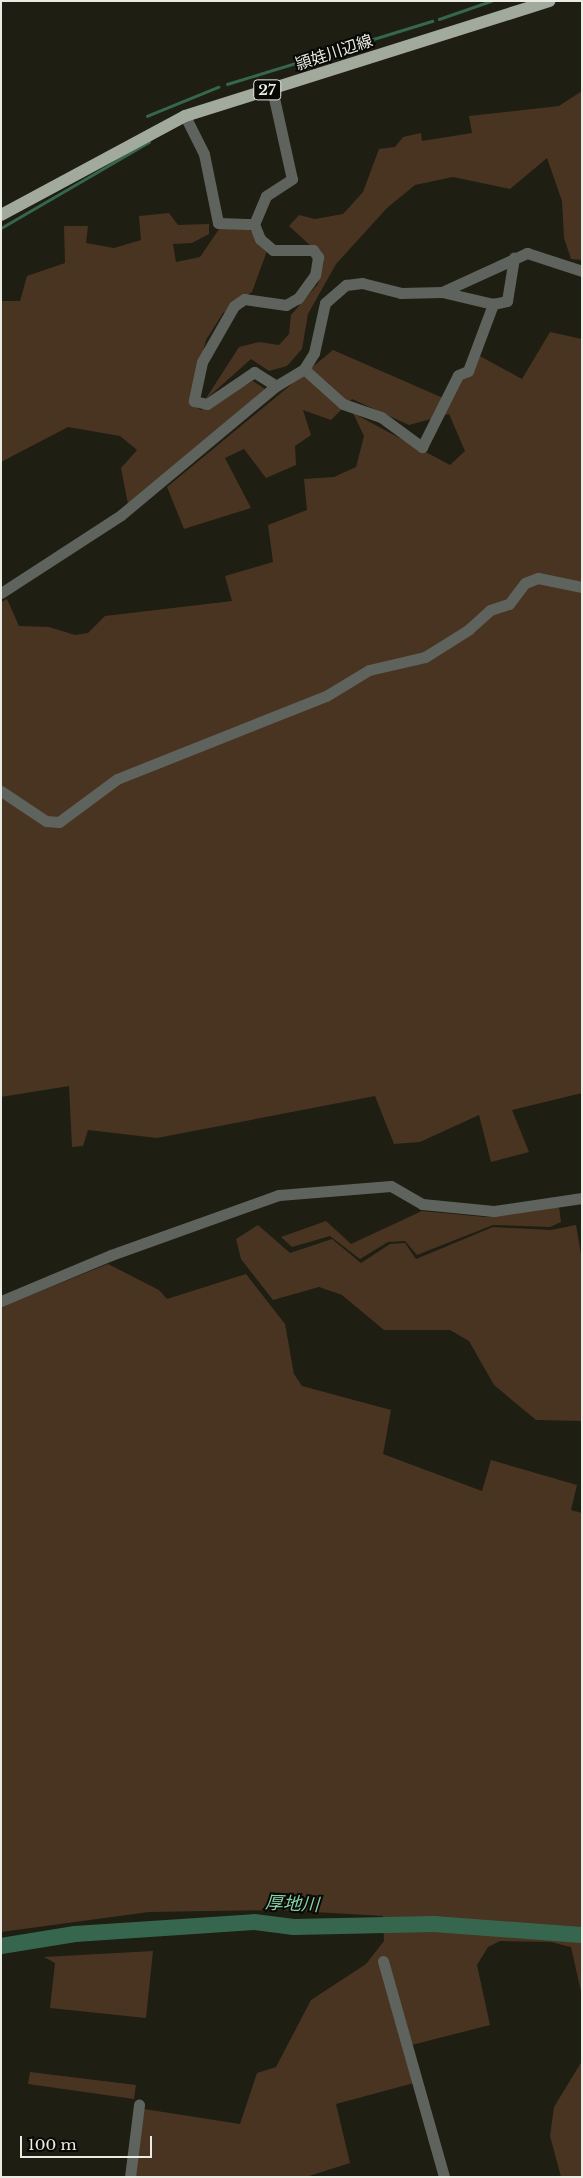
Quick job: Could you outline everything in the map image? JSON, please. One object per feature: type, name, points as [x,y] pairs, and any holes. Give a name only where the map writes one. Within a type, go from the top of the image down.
[{"type":"main road","name":"頴娃川辺線","points":[[1,215],[184,116],[543,2]]},
{"type":"street","points":[[272,89],[292,179],[266,196],[254,224],[260,239],[273,250],[313,250],[318,257],[315,275],[298,298],[286,304],[244,300],[234,306],[202,362],[194,401],[207,404],[254,372],[276,386]]},
{"type":"street","points":[[184,116],[204,154],[218,223],[254,224]]},
{"type":"street","points":[[442,292],[527,253],[582,271]]},
{"type":"street","points":[[1,593],[121,515],[276,386],[304,370],[314,353],[325,303],[340,288],[362,283],[400,293],[442,292],[493,304],[508,301],[514,258]]},
{"type":"street","points":[[304,370],[343,404],[381,417],[422,447],[458,375],[468,370],[493,304]]},
{"type":"street","points":[[1,791],[46,821],[59,822],[117,779],[326,696],[369,670],[425,657],[473,627],[490,610],[509,604],[525,583],[538,578],[582,587]]},
{"type":"street","points":[[1,1301],[111,1255],[279,1195],[391,1186],[422,1204],[494,1211],[582,1198]]},
{"type":"street","points":[[383,1961],[444,2177]]},
{"type":"street","points":[[130,2177],[139,2105]]},
{"type":"shaded area","points":[[582,91],[582,260],[571,259],[564,238],[562,201],[547,158],[510,189],[453,177],[415,185],[387,208],[336,264],[308,314],[302,349],[287,366],[269,371],[251,359],[205,400],[239,347],[259,342],[279,345],[289,334],[291,315],[318,284],[324,258],[289,226],[299,215],[315,219],[343,214],[363,192],[379,149],[395,147],[403,137],[421,133],[422,141],[472,133],[469,116],[559,106]]},
{"type":"shaded area","points":[[169,213],[178,225],[209,224],[209,234],[192,243],[173,244],[176,262],[200,257],[219,229],[248,228],[267,251],[252,292],[223,313],[206,340],[190,403],[201,410],[253,381],[265,389],[128,504],[121,468],[137,450],[120,436],[68,427],[1,462],[1,301],[20,301],[27,276],[65,263],[64,226],[88,226],[86,243],[114,248],[141,240],[139,216]]},
{"type":"shaded area","points":[[550,332],[582,339],[582,1093],[512,1110],[529,1152],[491,1162],[479,1115],[420,1142],[394,1144],[375,1096],[157,1138],[88,1130],[83,1146],[72,1147],[69,1086],[1,1097],[1,602],[7,599],[19,626],[49,627],[75,635],[88,633],[105,616],[232,601],[225,576],[273,562],[268,525],[307,510],[304,479],[334,477],[356,467],[364,436],[353,413],[450,465],[465,451],[449,414],[409,425],[352,399],[331,420],[303,410],[311,435],[295,446],[296,465],[266,478],[244,449],[225,458],[251,508],[184,529],[167,487],[333,350],[450,401],[461,380],[471,374],[478,355],[522,379]]},
{"type":"shaded area","points":[[559,1206],[561,1222],[550,1227],[493,1225],[417,1255],[405,1241],[388,1242],[360,1259],[330,1236],[292,1247],[281,1237],[326,1221],[351,1244],[422,1211],[485,1217]]},
{"type":"shaded area","points":[[258,1225],[290,1253],[332,1239],[361,1263],[390,1244],[405,1243],[416,1259],[493,1227],[551,1230],[576,1225],[582,1260],[582,1421],[536,1420],[494,1385],[469,1341],[450,1330],[384,1330],[342,1295],[319,1287],[273,1300],[241,1259],[236,1239]]},
{"type":"shaded area","points":[[108,1264],[159,1290],[167,1299],[246,1274],[285,1324],[294,1374],[302,1386],[391,1410],[383,1454],[482,1491],[491,1460],[577,1485],[571,1510],[582,1513],[582,1996],[571,1947],[551,1942],[500,1941],[488,1947],[477,1965],[490,2025],[404,2047],[414,2083],[336,2104],[350,2163],[306,2177],[134,2177],[144,2109],[240,2124],[257,2073],[276,2067],[311,2000],[366,1964],[384,1941],[383,1916],[280,1910],[149,1912],[1,1932],[1,1307]]},
{"type":"shaded area","points":[[153,1951],[146,2018],[50,2008],[55,1963],[44,1957]]},
{"type":"shaded area","points":[[582,2061],[582,2177],[561,2177],[550,2136],[554,2107]]},
{"type":"shaded area","points":[[30,2072],[136,2085],[134,2099],[28,2084]]},
{"type":"waterway","points":[[439,19],[491,1]]},
{"type":"waterway","points":[[328,53],[432,21]]},
{"type":"waterway","points":[[227,84],[322,55]]},
{"type":"waterway","points":[[147,116],[218,87]]},
{"type":"waterway","points":[[1,228],[149,142]]},
{"type":"waterway","name":"厚地川","points":[[1,1946],[75,1934],[254,1922],[294,1927],[434,1924],[582,1935]]}]
